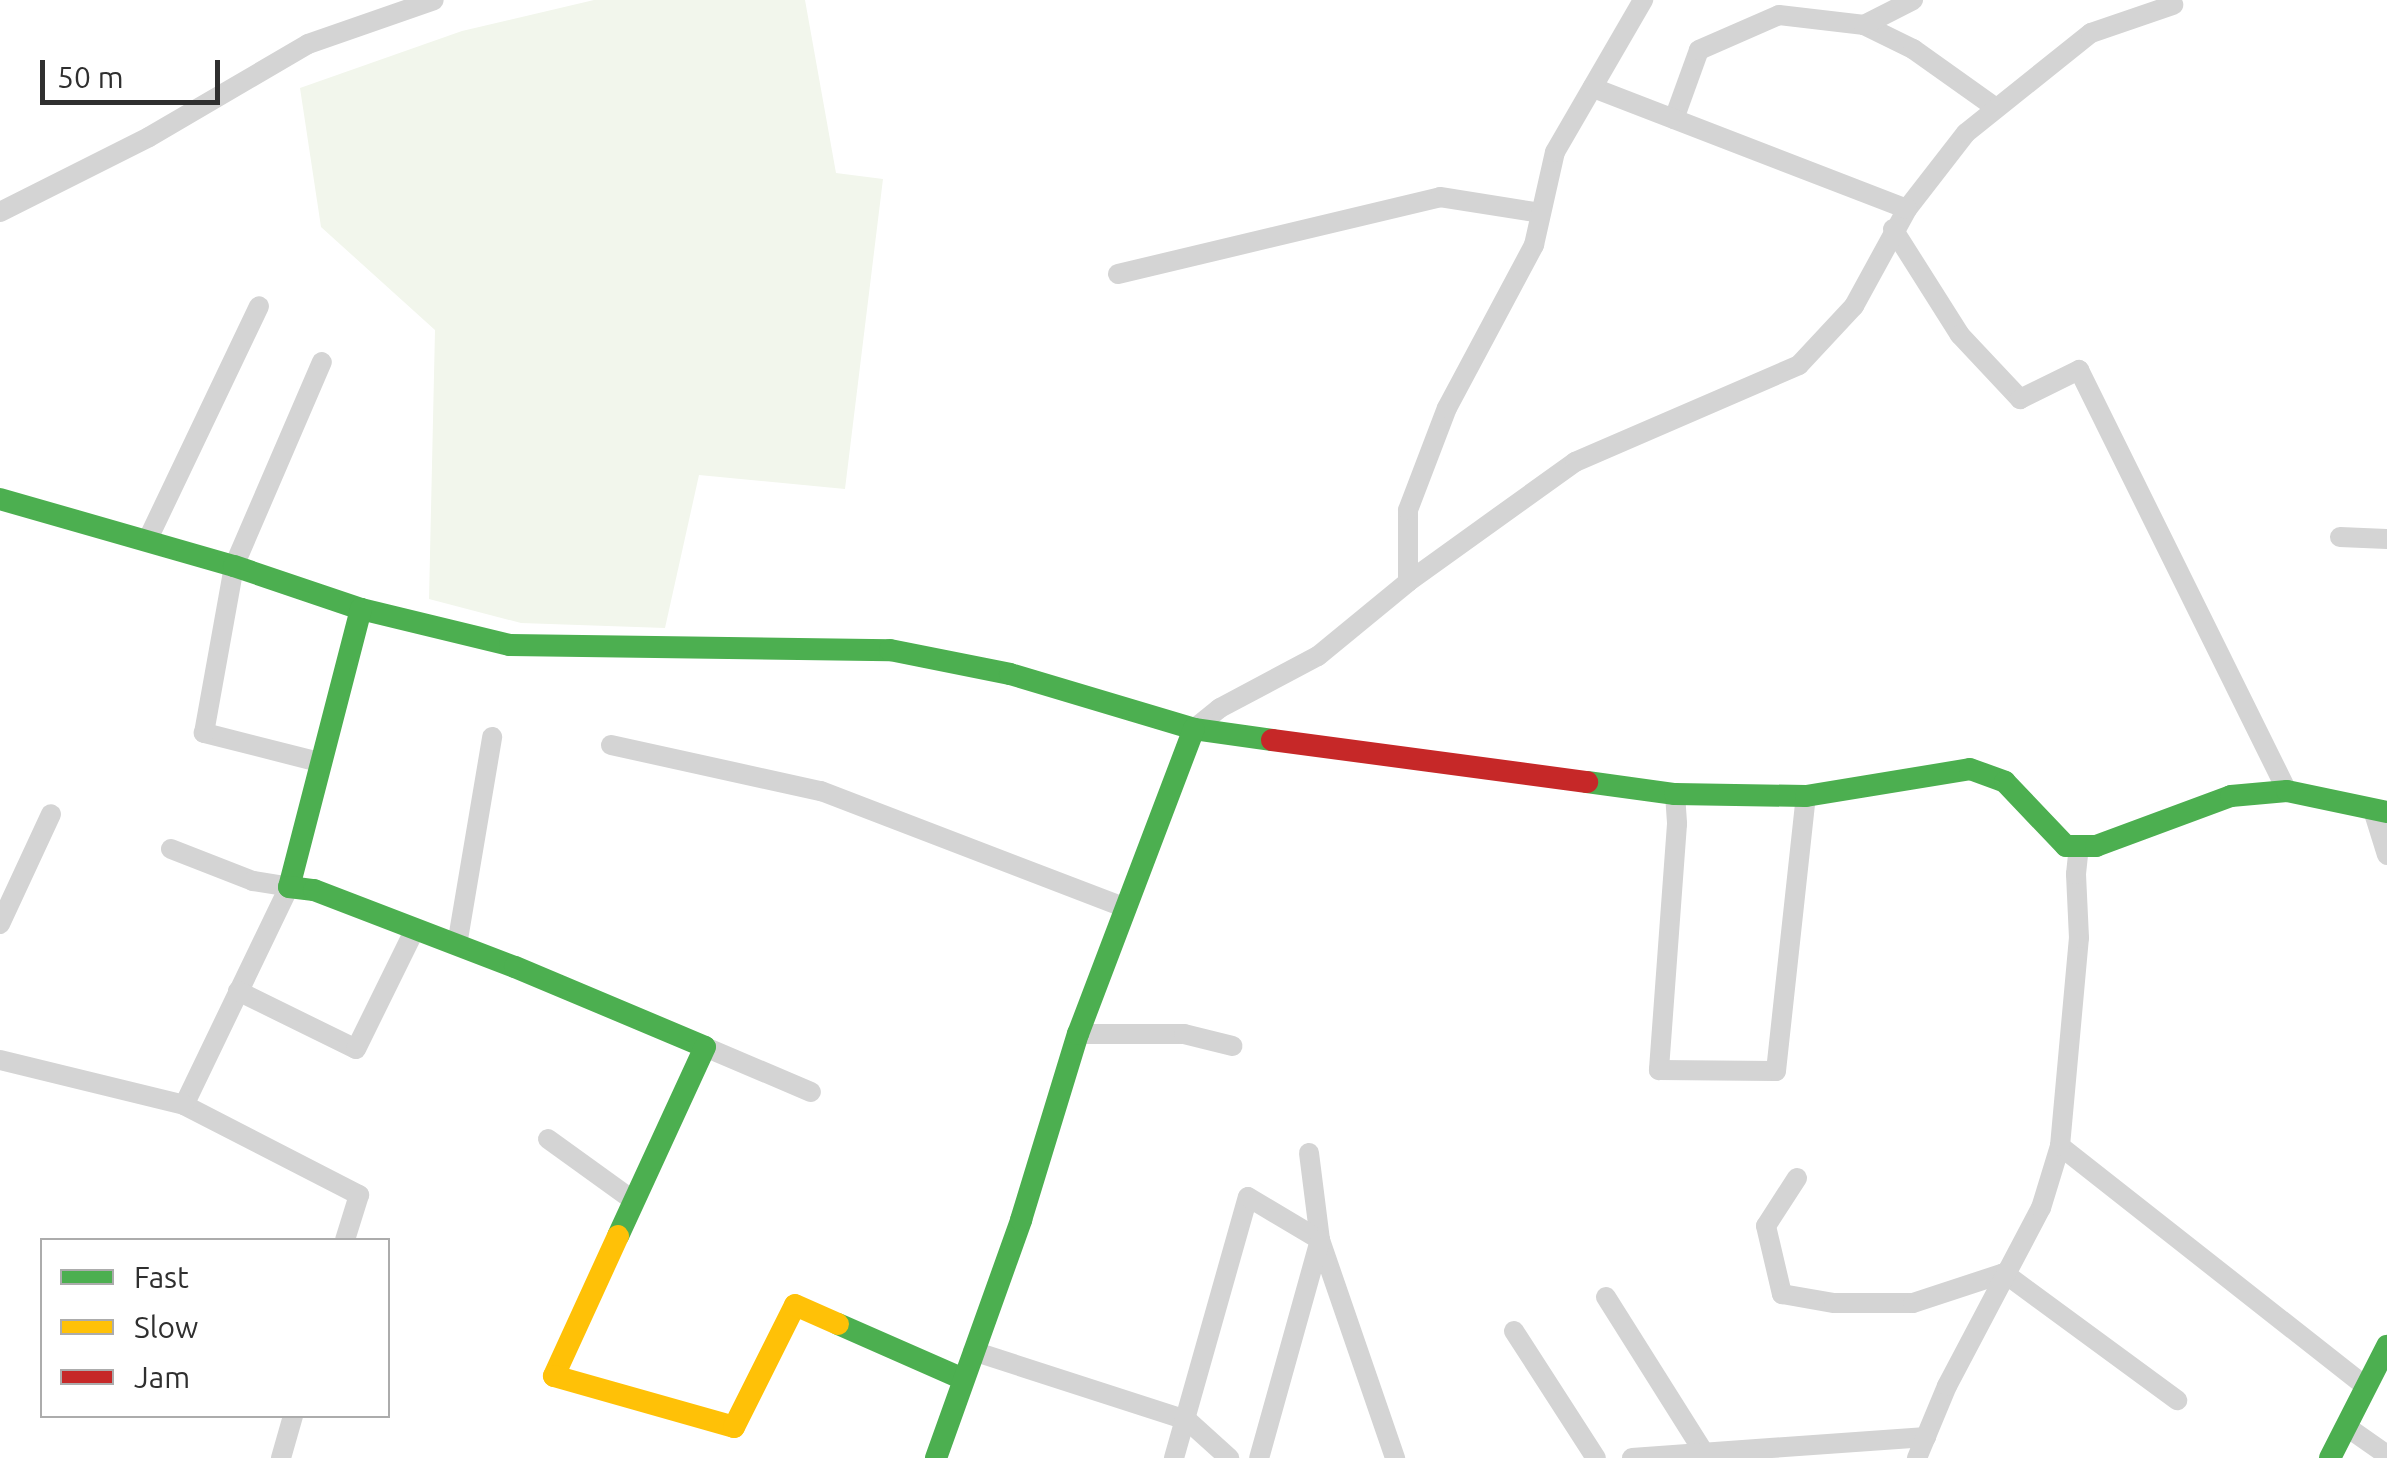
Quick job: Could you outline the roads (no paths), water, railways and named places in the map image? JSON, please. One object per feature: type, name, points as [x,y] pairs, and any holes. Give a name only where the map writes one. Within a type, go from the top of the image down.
[{"type":"street","points":[[0,212],[149,137],[308,44],[434,0]]},
{"type":"street","points":[[1408,582],[1408,510],[1447,408],[1534,245],[1555,152],[1643,0]]},
{"type":"street","points":[[1864,25],[1913,0]]},
{"type":"street","points":[[936,1458],[1020,1220],[1078,1034],[1194,729],[1220,708],[1318,656],[1408,582],[1575,462],[1799,366],[1854,306],[1893,229],[1966,133],[2091,33],[2173,6]]},
{"type":"street","points":[[1674,119],[1700,50],[1778,16],[1864,25],[1912,50],[1996,108]]},
{"type":"street","points":[[1593,88],[1907,209]]},
{"type":"street","points":[[1118,274],[1440,197],[1541,213]]},
{"type":"street","points":[[1893,229],[1960,335],[2020,399],[2080,370],[2288,791]]},
{"type":"street","points":[[148,541],[260,306]]},
{"type":"street","points":[[319,762],[204,733],[234,566],[322,362]]},
{"type":"street","points":[[0,499],[234,566],[361,609],[510,645],[890,650],[1010,674],[1194,729],[1675,794],[1806,796],[1970,768],[2005,782],[2066,846],[2096,846],[2232,796],[2288,791],[2380,811],[2387,855]]},
{"type":"street","points":[[2340,537],[2387,539]]},
{"type":"street","points":[[184,1104],[290,887],[361,609]]},
{"type":"street","points":[[456,945],[492,737]]},
{"type":"street","points":[[611,744],[821,791],[1126,908]]},
{"type":"street","points":[[1675,794],[1677,824],[1658,1070],[1776,1070],[1806,796]]},
{"type":"street","points":[[0,924],[51,814]]},
{"type":"street","points":[[1917,1458],[2004,1272],[2041,1208],[2060,1146],[2079,938],[2079,846]]},
{"type":"street","points":[[171,850],[253,881],[314,890],[811,1092]]},
{"type":"street","points":[[238,992],[356,1048],[415,929]]},
{"type":"street","points":[[1078,1034],[1184,1034],[1233,1046]]},
{"type":"street","points":[[705,1047],[554,1376],[734,1427],[795,1305],[964,1379]]},
{"type":"street","points":[[0,1060],[184,1104],[359,1195],[347,1238]]},
{"type":"street","points":[[548,1139],[634,1201]]},
{"type":"street","points":[[2060,1146],[2366,1388]]},
{"type":"street","points":[[1310,1153],[1320,1240],[1395,1458]]},
{"type":"street","points":[[1797,1178],[1766,1226],[1782,1294],[1834,1304],[1913,1303],[2004,1272]]},
{"type":"street","points":[[1174,1458],[1248,1197],[1320,1240]]},
{"type":"street","points":[[1258,1458],[1320,1240]]},
{"type":"street","points":[[2004,1272],[2177,1400]]},
{"type":"street","points":[[1606,1297],[1703,1451]]},
{"type":"street","points":[[1514,1331],[1596,1458]]},
{"type":"street","points":[[2330,1458],[2387,1346]]},
{"type":"street","points":[[973,1351],[1186,1420],[1229,1458]]},
{"type":"street","points":[[281,1458],[293,1418]]},
{"type":"street","points":[[2347,1427],[2387,1454]]},
{"type":"street","points":[[1632,1458],[1926,1438]]}]
